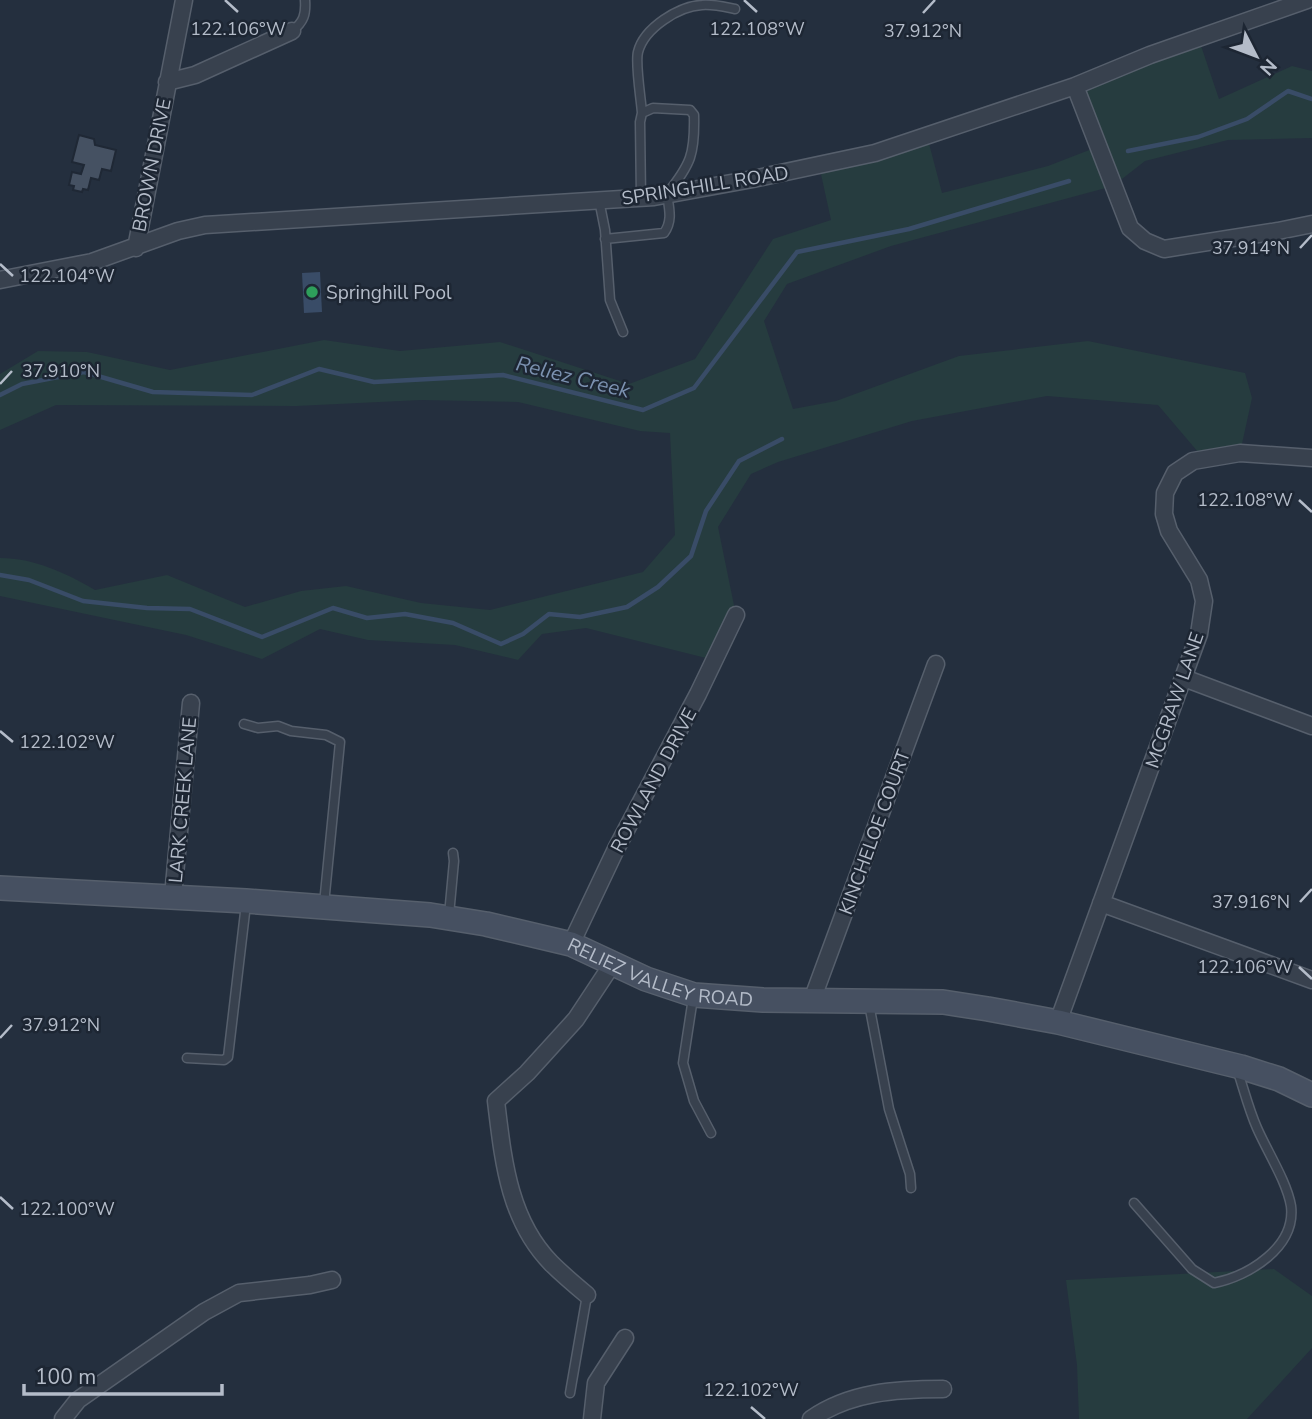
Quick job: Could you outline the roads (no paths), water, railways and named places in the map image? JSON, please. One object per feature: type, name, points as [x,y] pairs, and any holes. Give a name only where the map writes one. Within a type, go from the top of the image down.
[{"type":"main road","name":"RELIEZ VALLEY ROAD","points":[[0,888],[173,896],[449,918],[571,944],[646,979],[694,995],[763,1000],[943,1002],[1058,1022],[1236,1065],[1279,1079],[1312,1095]]},
{"type":"street","name":"BROWN DRIVE","points":[[136,248],[184,0]]},
{"type":"street","name":"SPRINGHILL ROAD","points":[[0,280],[92,262],[178,231],[205,225],[641,198],[875,153],[1075,86],[1150,54],[1307,0]]},
{"type":"street","name":"BROWN DRIVE","points":[[167,82],[195,75],[292,31]]},
{"type":"street","points":[[1075,86],[1130,228],[1145,241],[1164,249],[1312,224]]},
{"type":"street","name":"MCGRAW LANE","points":[[1058,1022],[1199,634],[1204,601],[1199,580],[1169,531],[1164,514],[1165,493],[1175,473],[1193,461],[1240,453],[1312,458]]},
{"type":"street","name":"ROWLAND DRIVE","points":[[571,944],[616,849],[698,694],[736,615]]},
{"type":"street","name":"KINCHELOE COURT","points":[[812,1000],[936,663]]},
{"type":"street","points":[[1184,678],[1312,726]]},
{"type":"street","name":"LARK CREEK LANE","points":[[173,896],[191,703]]},
{"type":"street","points":[[1101,903],[1312,979]]},
{"type":"street","points":[[587,1295],[549,1262],[529,1234],[512,1196],[504,1167],[496,1101],[527,1073],[576,1019],[613,963]]},
{"type":"street","points":[[63,1419],[78,1400],[204,1311],[239,1293],[332,1280]]},
{"type":"street","points":[[592,1419],[596,1383],[625,1338]]},
{"type":"street","points":[[811,1419],[826,1409],[852,1399],[898,1389],[943,1390]]},
{"type":"lane","points":[[292,31],[303,19],[305,0]]},
{"type":"lane","points":[[641,198],[642,113],[638,52],[658,24],[681,10],[702,5],[735,9]]},
{"type":"lane","points":[[606,239],[664,233],[670,214],[667,194],[690,164],[694,115],[690,110],[653,108],[642,113]]},
{"type":"lane","points":[[599,200],[606,239],[610,300],[623,332]]},
{"type":"lane","points":[[244,724],[258,727],[278,726],[291,731],[326,735],[340,742],[324,907]]},
{"type":"lane","points":[[449,918],[453,853]]},
{"type":"lane","points":[[187,1058],[224,1060],[228,1057],[246,901]]},
{"type":"lane","points":[[694,995],[683,1063],[694,1101],[711,1133]]},
{"type":"lane","points":[[869,1001],[889,1109],[910,1174],[911,1188]]},
{"type":"lane","points":[[1134,1203],[1192,1269],[1214,1283],[1230,1280],[1253,1267],[1284,1239],[1290,1223],[1291,1206],[1255,1124],[1236,1065]]},
{"type":"lane","points":[[570,1393],[587,1295]]},
{"type":"water","name":"Springhill Pool","points":[[320,272],[322,312],[304,313],[302,273]]},
{"type":"waterway","name":"Reliez Creek","points":[[1128,151],[1198,137],[1247,119],[1288,91],[1312,99]]},
{"type":"waterway","name":"Reliez Creek","points":[[0,395],[22,384],[84,372],[153,392],[252,395],[319,369],[374,382],[503,375],[643,410],[694,388],[797,252],[909,229],[1069,181]]},
{"type":"waterway","points":[[0,575],[29,580],[83,601],[147,608],[190,609],[262,637],[333,608],[367,618],[405,614],[453,623],[501,644],[523,634],[549,614],[580,617],[627,607],[658,587],[691,556],[706,511],[739,461],[782,439]]},
{"type":"place","name":"Springhill Pool","points":[[312,292]]}]
